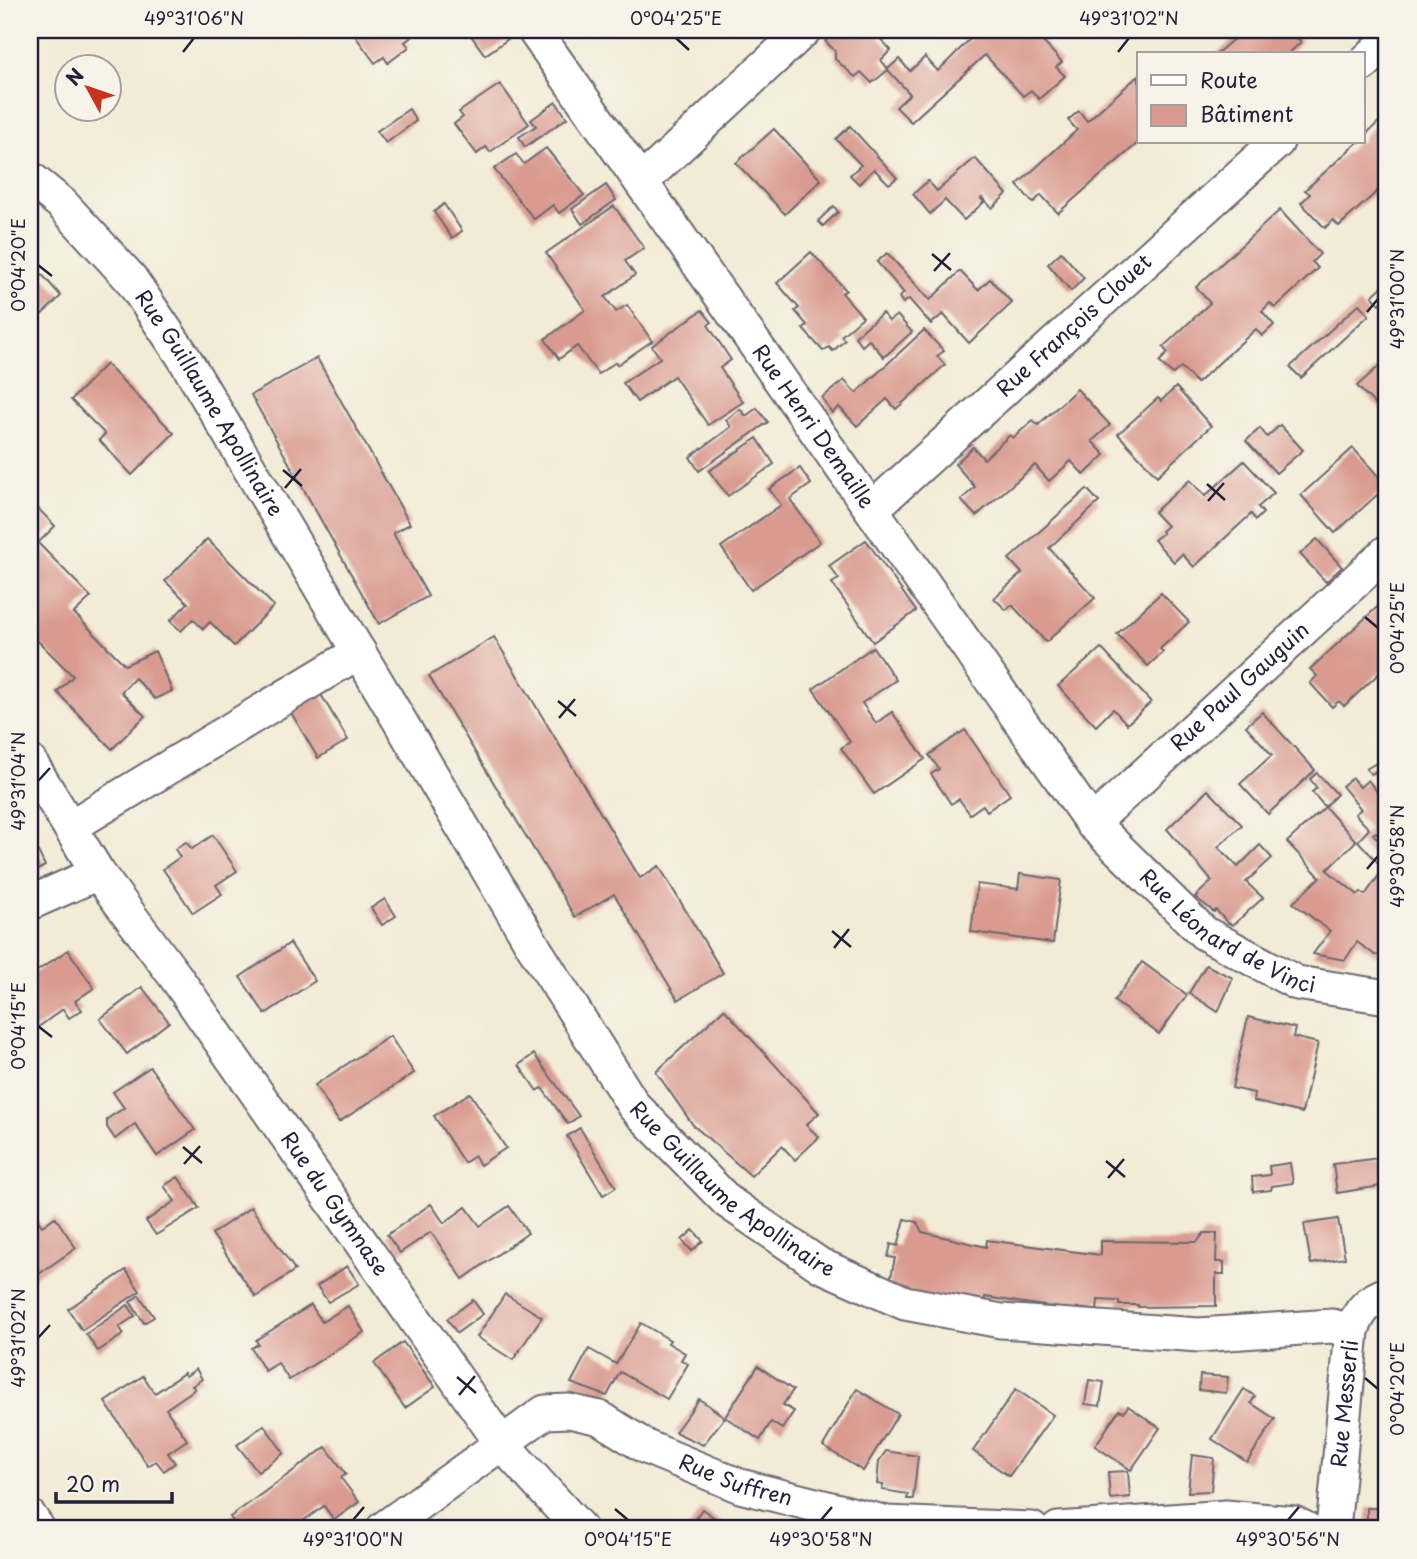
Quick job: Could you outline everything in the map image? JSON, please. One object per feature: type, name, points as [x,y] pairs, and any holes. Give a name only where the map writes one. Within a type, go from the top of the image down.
[{"type":"street","name":"Rue Henri Demaille","points":[[534,30],[1092,823]]},
{"type":"street","points":[[640,182],[804,30]]},
{"type":"street","points":[[1364,63],[1387,42]]},
{"type":"street","name":"Rue François Clouet","points":[[872,509],[1275,144]]},
{"type":"street","name":"Rue Guillaume Apollinaire","points":[[30,178],[62,204],[130,278],[183,356],[535,949],[634,1106],[728,1202],[820,1265],[905,1303],[1001,1321],[1199,1335],[1332,1326],[1352,1331]]},
{"type":"street","name":"Rue Paul Gauguin","points":[[1092,823],[1387,552]]},
{"type":"street","points":[[70,827],[359,653]]},
{"type":"street","name":"Rue du Gymnase","points":[[30,762],[98,873],[175,975],[502,1444],[580,1529]]},
{"type":"street","name":"Rue Léonard de Vinci","points":[[1092,823],[1204,933],[1297,983],[1387,996]]},
{"type":"street","points":[[30,903],[98,873]]},
{"type":"street","name":"Rue Messerli","points":[[1333,1529],[1352,1331],[1357,1315],[1374,1298],[1387,1294]]},
{"type":"street","name":"Rue Suffren","points":[[383,1529],[545,1412],[569,1411],[600,1418],[646,1447],[740,1486],[887,1523],[1032,1529]]},
{"type":"street","points":[[30,1517],[38,1529]]},
{"type":"street","points":[[1058,1529],[1226,1517],[1294,1522],[1306,1529]]},
{"type":"building","points":[[358,30],[421,30],[405,42],[409,47],[388,63],[384,57],[375,63],[353,33]]},
{"type":"building","points":[[467,30],[505,30],[511,37],[485,55]]},
{"type":"building","points":[[838,30],[872,30],[891,50],[881,60],[888,69],[899,59],[910,71],[925,57],[938,71],[970,39],[961,30],[1032,30],[1062,62],[1056,67],[1065,76],[1039,99],[1031,90],[1023,96],[985,55],[911,122],[896,107],[910,94],[888,70],[872,83],[861,72],[855,77],[835,59],[835,51],[825,41]]},
{"type":"building","points":[[1244,30],[1290,30],[1301,42],[1290,52],[1218,52]]},
{"type":"building","points":[[1137,77],[1137,144],[1058,213],[1041,195],[1033,203],[1017,185],[1077,130],[1068,120],[1079,111],[1087,121]]},
{"type":"building","points":[[500,84],[529,124],[490,152],[486,147],[477,154],[454,124],[463,117],[459,112]]},
{"type":"building","points":[[556,102],[567,118],[525,147],[519,137],[536,126],[531,120]]},
{"type":"building","points":[[409,109],[416,121],[386,143],[377,131]]},
{"type":"building","points":[[1387,114],[1387,190],[1383,186],[1339,226],[1333,220],[1325,228],[1301,203],[1310,194],[1305,190],[1356,144],[1364,144],[1364,136]]},
{"type":"building","points":[[850,126],[897,178],[889,184],[874,169],[859,184],[850,175],[861,165],[836,139]]},
{"type":"building","points":[[774,129],[821,180],[785,214],[736,163]]},
{"type":"building","points":[[546,148],[584,195],[559,213],[553,205],[534,219],[494,169],[516,154],[524,164]]},
{"type":"building","points":[[975,158],[1007,194],[992,208],[982,198],[984,202],[964,220],[945,200],[930,214],[913,194],[928,181],[937,191]]},
{"type":"building","points":[[606,185],[616,200],[582,224],[572,209]]},
{"type":"building","points":[[444,204],[462,231],[452,238],[434,212]]},
{"type":"building","points":[[614,206],[644,248],[625,261],[635,275],[605,297],[616,312],[627,305],[652,341],[617,365],[616,362],[598,374],[577,346],[559,359],[545,339],[585,310],[546,253]]},
{"type":"building","points":[[834,206],[838,212],[823,226],[818,221]]},
{"type":"building","points":[[1280,210],[1320,254],[1312,262],[1318,268],[1275,308],[1270,303],[1262,311],[1274,325],[1262,336],[1256,329],[1197,383],[1181,367],[1173,374],[1159,362],[1168,353],[1163,347],[1210,303],[1196,287]]},
{"type":"building","points":[[811,252],[846,290],[842,293],[863,317],[841,336],[845,340],[833,351],[829,347],[823,351],[803,329],[807,325],[795,311],[799,308],[777,283]]},
{"type":"building","points":[[1061,252],[1084,278],[1071,291],[1048,264]]},
{"type":"building","points":[[887,253],[930,300],[960,271],[978,290],[990,279],[1012,303],[969,343],[943,314],[931,324],[909,299],[903,303],[899,297],[904,293],[877,262]]},
{"type":"building","points":[[30,261],[61,296],[30,326]]},
{"type":"building","points":[[1387,282],[1387,298],[1380,304],[1372,296]]},
{"type":"building","points":[[1359,304],[1369,315],[1301,378],[1290,367]]},
{"type":"building","points":[[702,310],[712,322],[708,325],[731,360],[720,368],[743,402],[708,425],[674,376],[637,402],[623,383],[660,358],[652,346]]},
{"type":"building","points":[[882,313],[889,321],[897,315],[912,332],[884,357],[869,340],[862,346],[855,337]]},
{"type":"building","points":[[924,330],[944,351],[937,356],[945,365],[896,409],[887,399],[857,426],[839,407],[832,413],[822,398],[844,380],[856,393]]},
{"type":"building","points":[[317,358],[410,524],[393,533],[428,596],[379,624],[251,395]]},
{"type":"building","points":[[1387,359],[1387,416],[1357,386]]},
{"type":"building","points":[[106,364],[174,433],[132,475],[99,440],[105,434],[71,400]]},
{"type":"building","points":[[1176,387],[1211,426],[1157,476],[1118,434],[1158,398],[1161,401]]},
{"type":"building","points":[[1077,389],[1110,425],[1092,441],[1105,455],[1084,475],[1071,461],[1049,481],[1035,465],[976,516],[961,500],[975,487],[955,464],[973,447],[984,459],[1010,435],[1013,438],[1033,420],[1038,425]]},
{"type":"building","points":[[757,408],[768,422],[699,471],[690,457],[731,427],[726,420],[740,409],[746,416]]},
{"type":"building","points":[[1280,425],[1303,450],[1276,473],[1246,441],[1260,428],[1267,437]]},
{"type":"building","points":[[757,438],[774,464],[728,496],[709,471]]},
{"type":"building","points":[[1353,448],[1387,486],[1335,533],[1301,495]]},
{"type":"building","points":[[1244,461],[1274,493],[1258,507],[1263,513],[1256,520],[1251,514],[1194,567],[1182,554],[1174,562],[1154,540],[1167,526],[1154,512],[1190,480],[1205,496]]},
{"type":"building","points":[[800,468],[811,484],[790,499],[820,542],[751,590],[721,547],[781,505],[769,489]]},
{"type":"building","points":[[1087,489],[1099,502],[1049,548],[1095,598],[1046,642],[1012,605],[1006,610],[994,598],[1022,573],[1009,559]]},
{"type":"building","points":[[30,500],[55,526],[38,543],[91,597],[74,613],[125,665],[155,651],[172,691],[155,699],[135,678],[121,692],[145,716],[112,749],[57,692],[73,676],[30,633],[30,609],[34,605],[30,601]]},
{"type":"building","points":[[207,539],[274,606],[234,646],[210,622],[203,629],[193,619],[181,631],[170,621],[188,603],[165,581]]},
{"type":"building","points":[[1317,539],[1342,567],[1326,582],[1300,554]]},
{"type":"building","points":[[866,540],[916,611],[873,642],[832,583],[839,579],[829,566]]},
{"type":"building","points":[[1161,593],[1189,622],[1160,649],[1163,652],[1148,666],[1117,634]]},
{"type":"building","points":[[1387,598],[1387,666],[1344,706],[1339,701],[1332,707],[1310,683],[1317,676],[1310,669]]},
{"type":"building","points":[[494,637],[640,878],[659,866],[723,973],[678,1000],[614,894],[575,917],[429,676]]},
{"type":"building","points":[[873,647],[896,680],[862,703],[876,723],[892,712],[925,759],[874,794],[841,748],[850,742],[813,689]]},
{"type":"building","points":[[1101,648],[1151,702],[1127,724],[1113,709],[1096,726],[1058,686]]},
{"type":"building","points":[[320,693],[348,740],[318,758],[290,711]]},
{"type":"building","points":[[1262,712],[1315,770],[1268,814],[1240,784],[1272,755],[1246,726]]},
{"type":"building","points":[[965,730],[1010,795],[987,811],[983,805],[970,814],[959,799],[951,804],[931,774],[939,769],[929,755]]},
{"type":"building","points":[[1387,730],[1387,751],[1378,735]]},
{"type":"building","points":[[1387,757],[1387,779],[1379,770],[1371,774],[1366,769]]},
{"type":"building","points":[[1317,773],[1337,794],[1325,807],[1312,792],[1317,788],[1310,779]]},
{"type":"building","points":[[1352,778],[1360,787],[1368,780],[1387,805],[1387,846],[1376,832],[1373,834],[1387,849],[1387,857],[1381,866],[1358,841],[1369,829],[1355,814],[1361,809],[1342,786]]},
{"type":"building","points":[[1208,790],[1242,825],[1218,847],[1238,867],[1260,845],[1272,858],[1246,882],[1263,898],[1233,925],[1195,897],[1212,881],[1167,829]]},
{"type":"building","points":[[1325,807],[1356,841],[1327,870],[1358,895],[1361,892],[1365,895],[1380,874],[1387,879],[1387,956],[1375,955],[1357,942],[1345,960],[1313,954],[1330,931],[1293,903],[1320,877],[1287,842]]},
{"type":"building","points":[[30,834],[45,866],[30,874]]},
{"type":"building","points":[[213,835],[237,871],[216,885],[222,894],[193,913],[163,869],[180,857],[175,849],[186,842],[192,849]]},
{"type":"building","points":[[1020,874],[1061,880],[1053,943],[971,932],[977,884],[1018,889]]},
{"type":"building","points":[[385,899],[396,916],[382,925],[371,908]]},
{"type":"building","points":[[290,943],[315,981],[265,1014],[240,977]]},
{"type":"building","points":[[68,950],[94,988],[75,1001],[82,1010],[69,1018],[63,1009],[33,1031],[30,1026],[30,976]]},
{"type":"building","points":[[1142,962],[1187,995],[1159,1034],[1114,1001]]},
{"type":"building","points":[[1206,965],[1233,978],[1218,1012],[1189,993]]},
{"type":"building","points":[[142,987],[169,1022],[127,1054],[100,1019]]},
{"type":"building","points":[[724,1009],[819,1113],[806,1125],[819,1137],[795,1160],[782,1146],[751,1176],[693,1125],[656,1072]]},
{"type":"building","points":[[1248,1017],[1295,1028],[1293,1037],[1318,1043],[1302,1113],[1253,1101],[1254,1093],[1232,1088]]},
{"type":"building","points":[[390,1036],[414,1073],[339,1122],[315,1085]]},
{"type":"building","points":[[534,1054],[579,1116],[568,1124],[542,1088],[537,1091],[519,1065]]},
{"type":"building","points":[[150,1067],[195,1130],[157,1156],[135,1124],[115,1139],[107,1127],[107,1119],[124,1108],[113,1092]]},
{"type":"building","points":[[470,1093],[506,1148],[480,1165],[475,1156],[464,1163],[434,1116]]},
{"type":"building","points":[[580,1128],[616,1187],[603,1195],[567,1136]]},
{"type":"building","points":[[1387,1157],[1387,1185],[1337,1193],[1333,1164]]},
{"type":"building","points":[[1290,1163],[1293,1183],[1253,1192],[1252,1177],[1270,1175],[1269,1166]]},
{"type":"building","points":[[178,1177],[199,1208],[156,1235],[146,1221],[175,1201],[164,1186]]},
{"type":"building","points":[[431,1204],[444,1223],[466,1207],[480,1226],[509,1206],[528,1233],[463,1279],[431,1232],[400,1253],[387,1235]]},
{"type":"building","points":[[251,1207],[295,1270],[256,1297],[212,1234]]},
{"type":"building","points":[[30,1208],[42,1226],[55,1217],[76,1248],[30,1280]]},
{"type":"building","points":[[905,1219],[917,1222],[922,1232],[986,1247],[987,1240],[1101,1255],[1101,1241],[1197,1242],[1204,1233],[1217,1233],[1216,1262],[1224,1262],[1224,1274],[1216,1274],[1216,1306],[1138,1307],[1119,1305],[1119,1301],[1098,1300],[1097,1311],[1077,1308],[1077,1311],[985,1297],[982,1311],[888,1290],[895,1258],[888,1257],[891,1244],[898,1246]]},
{"type":"building","points":[[1338,1219],[1345,1258],[1311,1264],[1304,1224]]},
{"type":"building","points":[[693,1230],[703,1241],[692,1251],[682,1240]]},
{"type":"building","points":[[347,1266],[359,1284],[328,1302],[317,1286]]},
{"type":"building","points":[[126,1270],[140,1291],[82,1330],[68,1309]]},
{"type":"building","points":[[505,1294],[542,1317],[513,1360],[477,1337]]},
{"type":"building","points":[[139,1295],[154,1317],[144,1323],[130,1302]]},
{"type":"building","points":[[473,1300],[483,1314],[457,1333],[447,1319]]},
{"type":"building","points":[[128,1305],[135,1316],[119,1327],[124,1334],[98,1351],[86,1334]]},
{"type":"building","points":[[311,1305],[322,1322],[348,1306],[364,1332],[289,1380],[278,1363],[265,1371],[251,1348],[258,1344],[256,1340]]},
{"type":"building","points":[[641,1323],[670,1340],[668,1343],[685,1353],[681,1360],[688,1364],[667,1399],[620,1372],[607,1396],[571,1383],[589,1349],[616,1364]]},
{"type":"building","points":[[403,1342],[435,1387],[405,1408],[374,1363]]},
{"type":"building","points":[[758,1366],[793,1390],[783,1405],[794,1411],[782,1429],[771,1422],[760,1440],[725,1417]]},
{"type":"building","points":[[196,1369],[202,1379],[192,1386],[195,1389],[166,1409],[187,1440],[168,1453],[175,1463],[164,1471],[156,1461],[148,1466],[105,1402],[143,1376],[155,1393],[184,1373],[186,1376]]},
{"type":"building","points":[[1200,1375],[1228,1377],[1226,1393],[1199,1390]]},
{"type":"building","points":[[1089,1380],[1104,1382],[1100,1406],[1085,1404]]},
{"type":"building","points":[[857,1389],[898,1414],[863,1471],[823,1446]]},
{"type":"building","points":[[1016,1389],[1053,1415],[1009,1476],[973,1451]]},
{"type":"building","points":[[1244,1389],[1255,1396],[1251,1403],[1275,1419],[1247,1462],[1212,1439]]},
{"type":"building","points":[[699,1399],[725,1417],[703,1445],[675,1432]]},
{"type":"building","points":[[1128,1406],[1160,1428],[1131,1470],[1095,1446],[1119,1410],[1124,1412]]},
{"type":"building","points":[[264,1425],[284,1453],[258,1472],[237,1445]]},
{"type":"building","points":[[326,1447],[346,1474],[341,1478],[359,1502],[334,1520],[324,1506],[292,1529],[239,1529],[230,1517]]},
{"type":"building","points":[[886,1451],[918,1456],[913,1499],[907,1499],[908,1494],[882,1490],[883,1485],[877,1484],[879,1461]]},
{"type":"building","points":[[1192,1455],[1214,1458],[1211,1491],[1188,1492]]},
{"type":"building","points":[[1128,1471],[1130,1497],[1110,1499],[1108,1472]]},
{"type":"building","points":[[1367,1508],[1387,1508],[1387,1523],[1367,1523]]},
{"type":"building","points":[[702,1509],[730,1529],[688,1529]]}]
